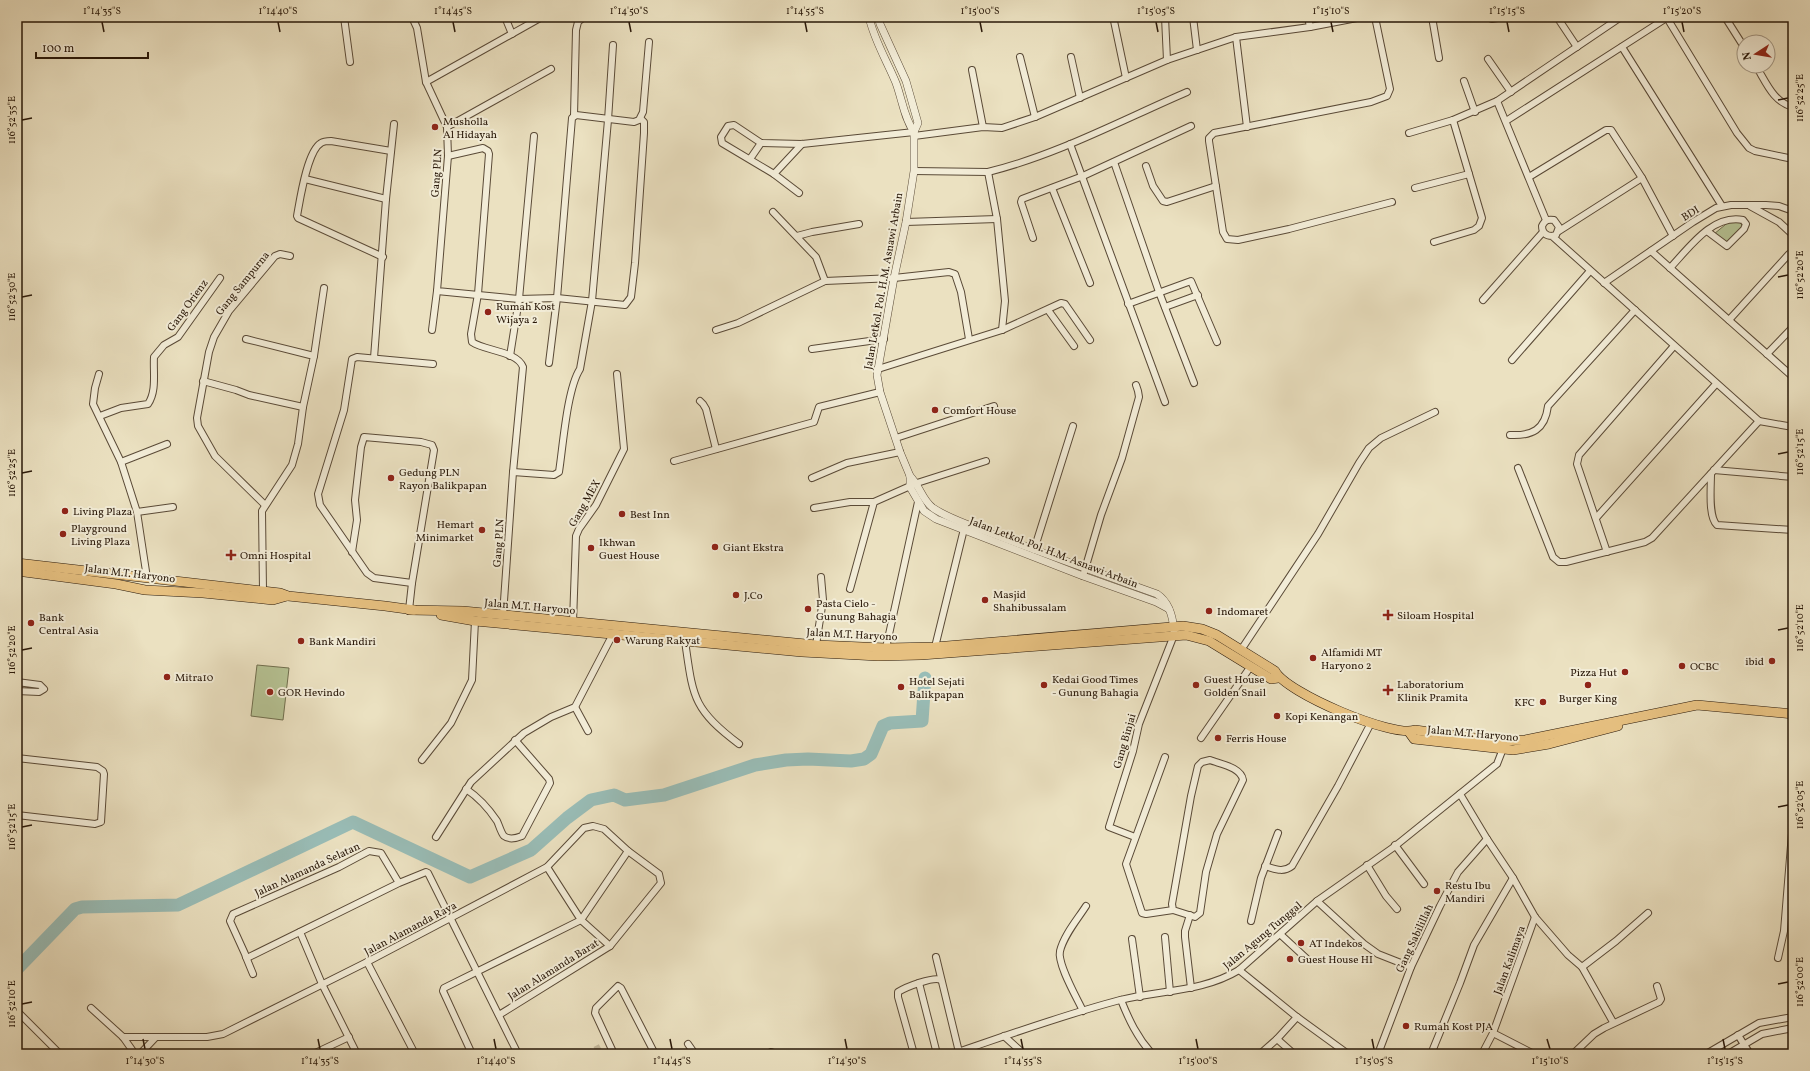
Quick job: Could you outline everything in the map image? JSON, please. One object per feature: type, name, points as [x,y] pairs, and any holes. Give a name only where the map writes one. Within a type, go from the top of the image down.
[{"type":"main road","name":"Jalan M.T. Haryono","points":[[17,562],[280,593],[288,596],[385,606],[475,621],[810,652],[878,656],[930,649],[1174,631],[1196,628],[1208,631],[1275,671],[1278,678],[1309,697],[1370,723],[1409,732],[1416,730],[1497,741],[1525,740],[1697,706],[1793,714]]},
{"type":"main road","name":"Jalan M.T. Haryono","points":[[17,572],[116,584],[145,590],[203,593],[273,600],[288,596]]},
{"type":"main road","name":"Jalan M.T. Haryono","points":[[409,610],[463,611],[816,645],[930,649]]},
{"type":"main road","name":"Jalan M.T. Haryono","points":[[1174,631],[1208,641],[1271,679],[1278,678]]},
{"type":"main road","name":"Jalan M.T. Haryono","points":[[1409,732],[1414,739],[1503,750],[1526,749],[1604,731],[1624,724],[1629,720]]},
{"type":"street","points":[[344,17],[350,62]]},
{"type":"street","name":"Gang PLN","points":[[412,17],[417,28],[426,82],[447,127],[448,156],[437,291],[432,330]]},
{"type":"street","points":[[505,17],[512,34]]},
{"type":"street","points":[[426,82],[542,17]]},
{"type":"street","points":[[549,363],[557,298],[572,120],[574,116],[576,30],[578,22],[584,17]]},
{"type":"street","name":"Jalan Letkol. Pol. H.M. Asnawi Arbain","points":[[868,17],[896,83],[909,126],[914,134]]},
{"type":"street","name":"Jalan Letkol. Pol. H.M. Asnawi Arbain","points":[[878,17],[906,81],[918,123],[914,134],[914,171],[906,222],[894,278],[878,369],[880,392],[900,452],[910,476],[917,483],[927,502],[940,512],[964,526],[1156,602],[1169,609],[1174,631]]},
{"type":"street","points":[[1165,17],[1167,60]]},
{"type":"street","points":[[1193,17],[1197,50]]},
{"type":"street","points":[[1308,17],[1310,27]]},
{"type":"street","points":[[799,193],[774,174],[722,143],[721,137],[728,126],[734,125],[761,143],[802,144],[983,127],[1002,128],[1035,117],[1167,60],[1236,37],[1310,27],[1362,17]]},
{"type":"street","points":[[1375,17],[1390,89],[1388,96],[1371,102],[1214,133],[1209,138],[1223,232],[1227,240],[1289,229],[1392,202]]},
{"type":"street","points":[[1432,17],[1439,58]]},
{"type":"street","points":[[1492,19],[1503,17]]},
{"type":"street","points":[[1557,17],[1577,47]]},
{"type":"street","points":[[1409,133],[1475,112],[1497,101],[1621,17]]},
{"type":"street","points":[[1725,17],[1736,34]]},
{"type":"street","points":[[1506,121],[1668,18],[1737,133],[1749,148],[1762,154],[1793,159]]},
{"type":"street","points":[[1114,21],[1126,78]]},
{"type":"street","points":[[1236,37],[1247,127]]},
{"type":"street","points":[[437,291],[520,299],[557,298],[624,305],[629,301],[631,297],[644,133],[644,122],[641,119],[643,112],[649,42]]},
{"type":"street","points":[[513,472],[554,475],[559,472],[569,404],[576,374],[580,369],[592,301],[613,45]]},
{"type":"street","points":[[1622,47],[1722,206]]},
{"type":"street","points":[[1020,57],[1035,117]]},
{"type":"street","points":[[1071,58],[1080,98]]},
{"type":"street","points":[[1488,59],[1511,92]]},
{"type":"street","points":[[447,127],[551,69]]},
{"type":"street","points":[[972,70],[983,127]]},
{"type":"street","points":[[1761,74],[1776,98],[1784,104],[1793,107]]},
{"type":"street","points":[[1464,81],[1475,112]]},
{"type":"street","points":[[914,171],[988,172],[1012,166],[1070,144],[1187,92]]},
{"type":"street","points":[[1497,101],[1546,220]]},
{"type":"street","points":[[574,116],[634,122],[641,119]]},
{"type":"street","points":[[1434,242],[1474,230],[1479,226],[1482,218],[1453,120]]},
{"type":"street","points":[[374,358],[383,257],[386,199],[394,124]]},
{"type":"street","points":[[1033,238],[1021,200],[1083,176],[1191,126]]},
{"type":"street","points":[[1529,177],[1606,130],[1614,132],[1642,178],[1673,236]]},
{"type":"street","points":[[510,356],[520,299],[534,136]]},
{"type":"street","points":[[383,257],[298,218],[297,214],[308,164],[316,148],[321,143],[331,141],[391,150]]},
{"type":"street","points":[[750,159],[761,143]]},
{"type":"street","points":[[774,174],[802,144]]},
{"type":"street","points":[[1070,144],[1083,176],[1164,402]]},
{"type":"street","name":"Gang PLN","points":[[448,156],[483,148],[488,151],[489,154],[478,294],[471,334],[472,342],[510,356],[521,363],[523,367],[513,472],[503,615]]},
{"type":"street","points":[[1114,162],[1159,292],[1194,383]]},
{"type":"street","points":[[1146,166],[1153,186],[1163,201],[1167,202],[1216,186]]},
{"type":"street","points":[[988,172],[997,219],[1005,300],[1002,330]]},
{"type":"street","points":[[1415,188],[1470,174]]},
{"type":"street","points":[[1552,236],[1642,178]]},
{"type":"street","points":[[305,179],[386,199]]},
{"type":"street","points":[[1052,188],[1090,283]]},
{"type":"street","name":"BDI","points":[[1604,283],[1693,222],[1722,206],[1750,206],[1779,222],[1793,234]]},
{"type":"street","points":[[1750,206],[1779,206],[1793,211]]},
{"type":"street","points":[[773,212],[816,257],[825,281]]},
{"type":"street","points":[[906,222],[997,219]]},
{"type":"street","points":[[1670,268],[1695,241],[1707,231],[1729,219],[1743,220],[1746,224],[1744,229],[1727,246],[1707,231]]},
{"type":"street","points":[[1546,220],[1554,220],[1559,227],[1559,231]]},
{"type":"street","points":[[1546,220],[1542,226],[1543,232],[1549,236],[1552,236],[1759,421],[1793,426]]},
{"type":"street","points":[[797,236],[859,224]]},
{"type":"street","points":[[1793,225],[1793,234]]},
{"type":"street","points":[[1483,300],[1543,232]]},
{"type":"street","points":[[1651,251],[1793,377]]},
{"type":"street","name":"Gang Sampurna","points":[[265,504],[214,456],[202,433],[197,418],[209,352],[214,337],[229,311],[275,256],[280,254],[290,256]]},
{"type":"street","points":[[1729,320],[1788,254]]},
{"type":"street","points":[[1512,360],[1590,271]]},
{"type":"street","points":[[716,330],[738,323],[825,281],[894,278],[952,272],[957,277],[961,292],[969,340]]},
{"type":"street","name":"Gang Orienz","points":[[100,416],[121,408],[148,404],[151,398],[155,373],[154,357],[164,345],[178,337],[220,278]]},
{"type":"street","points":[[1128,304],[1189,281],[1193,283],[1217,342]]},
{"type":"street","points":[[263,591],[262,511],[265,504],[292,465],[298,444],[303,407],[314,356],[324,288]]},
{"type":"street","points":[[1165,307],[1198,295]]},
{"type":"street","points":[[878,369],[1002,330],[1061,303],[1065,304],[1090,340]]},
{"type":"street","points":[[1048,310],[1074,346]]},
{"type":"street","points":[[1510,435],[1521,436],[1537,430],[1543,425],[1548,406],[1635,310]]},
{"type":"street","points":[[1767,354],[1793,327]]},
{"type":"street","points":[[246,339],[314,356]]},
{"type":"street","points":[[812,349],[884,339]]},
{"type":"street","points":[[1608,552],[1577,464],[1579,455],[1674,346]]},
{"type":"street","points":[[412,583],[371,576],[367,573],[320,505],[318,494],[344,410],[350,362],[355,357],[433,364]]},
{"type":"street","points":[[99,374],[93,399],[94,408],[100,416],[121,462],[137,512],[147,578]]},
{"type":"street","name":"Gang MEX","points":[[573,622],[576,536],[579,529],[596,505],[624,449],[618,399],[617,374]]},
{"type":"street","points":[[203,381],[249,395],[303,407]]},
{"type":"street","points":[[1596,518],[1716,384]]},
{"type":"street","points":[[1084,573],[1101,515],[1122,458],[1138,397],[1136,385]]},
{"type":"street","points":[[674,461],[814,422],[817,409],[821,406],[880,392]]},
{"type":"street","points":[[700,402],[706,409],[716,449]]},
{"type":"street","points":[[896,438],[994,406]]},
{"type":"street","points":[[1240,650],[1318,534],[1369,448],[1381,438],[1435,412]]},
{"type":"street","points":[[1518,468],[1553,558],[1559,562],[1566,562],[1645,542],[1652,538],[1759,421]]},
{"type":"street","points":[[1034,550],[1073,426]]},
{"type":"street","points":[[352,552],[357,520],[356,500],[361,447],[364,437],[421,442],[432,445],[434,450],[412,583],[409,610]]},
{"type":"street","points":[[121,462],[167,444]]},
{"type":"street","points":[[812,478],[847,463],[900,452]]},
{"type":"street","points":[[814,508],[850,502],[876,501],[917,483],[986,461]]},
{"type":"street","points":[[1713,472],[1793,477]]},
{"type":"street","points":[[1713,472],[1712,514],[1713,522],[1717,526],[1793,530]]},
{"type":"street","name":"Jalan Letkol. Pol. H.M. Asnawi Arbain","points":[[910,476],[910,487],[918,502],[927,514],[1034,550],[1084,573]]},
{"type":"street","points":[[850,589],[876,501]]},
{"type":"street","points":[[886,648],[918,502]]},
{"type":"street","points":[[137,512],[173,507]]},
{"type":"street","points":[[930,649],[964,526]]},
{"type":"street","points":[[816,645],[822,600],[821,577]]},
{"type":"street","points":[[422,760],[451,723],[472,680],[475,621]]},
{"type":"street","name":"Gang Binjai","points":[[1135,837],[1109,827],[1133,751],[1139,724],[1174,631]]},
{"type":"street","points":[[436,837],[471,782],[515,740],[524,732],[551,717],[575,707],[613,634]]},
{"type":"street","points":[[684,641],[692,687],[696,700],[714,725],[739,744]]},
{"type":"street","points":[[1201,738],[1251,666]]},
{"type":"street","points":[[17,682],[40,685],[44,689],[39,692],[17,691]]},
{"type":"street","points":[[575,707],[588,731]]},
{"type":"street","points":[[1265,866],[1278,870],[1288,869],[1292,866],[1338,786],[1370,723]]},
{"type":"street","points":[[466,789],[477,797],[493,816],[504,836],[518,838],[522,836],[550,783],[515,740]]},
{"type":"street","name":"Jalan Agung Tunggal","points":[[955,1053],[1004,1036],[1121,1000],[1191,988],[1226,979],[1240,970],[1281,935],[1317,901],[1395,845],[1497,764],[1506,740]]},
{"type":"street","points":[[1165,757],[1126,864],[1140,909],[1146,914],[1173,910],[1197,916],[1200,913],[1206,872],[1217,834],[1242,780],[1242,774],[1235,769],[1210,760],[1202,762],[1198,766],[1190,796],[1172,904],[1173,910]]},
{"type":"street","points":[[17,758],[97,767],[103,771],[104,774],[99,823],[95,824],[17,814]]},
{"type":"street","name":"Jalan Kalimaya","points":[[1460,794],[1513,878],[1535,917],[1492,1033],[1482,1054]]},
{"type":"street","points":[[1778,958],[1784,931],[1793,821]]},
{"type":"street","name":"Jalan Alamanda Raya","points":[[123,1037],[206,1037],[223,1034],[367,962],[548,867],[584,828],[593,826],[604,829],[628,851],[659,874],[661,883]]},
{"type":"street","points":[[1251,921],[1265,866],[1278,833]]},
{"type":"street","name":"Gang Sabilillah","points":[[1378,1054],[1411,967],[1440,906],[1458,872],[1487,839]]},
{"type":"street","points":[[1395,845],[1424,884]]},
{"type":"street","name":"Jalan Alamanda Selatan","points":[[246,957],[230,921],[233,914],[339,867],[368,851],[381,853],[399,883]]},
{"type":"street","points":[[472,1054],[443,991],[446,987],[580,920],[628,851]]},
{"type":"street","points":[[1367,866],[1386,896],[1397,909]]},
{"type":"street","points":[[548,867],[580,920],[610,946]]},
{"type":"street","points":[[253,974],[246,957],[253,956],[399,883],[426,872],[429,874],[518,1054]]},
{"type":"street","points":[[1431,1054],[1474,945],[1513,878]]},
{"type":"street","name":"Jalan Alamanda Barat","points":[[499,1014],[610,946],[661,883]]},
{"type":"street","points":[[1317,901],[1364,944],[1378,954],[1411,967]]},
{"type":"street","points":[[1083,1011],[1062,966],[1060,956],[1069,932],[1086,906]]},
{"type":"street","points":[[1582,967],[1616,941],[1648,913]]},
{"type":"street","points":[[1190,915],[1185,931],[1185,937],[1191,988]]},
{"type":"street","points":[[1535,917],[1568,955],[1582,967],[1613,1022]]},
{"type":"street","points":[[300,932],[322,984],[357,1054]]},
{"type":"street","points":[[1281,935],[1307,959]]},
{"type":"street","points":[[1165,937],[1170,992]]},
{"type":"street","points":[[1132,939],[1140,997]]},
{"type":"street","points":[[936,957],[955,1053]]},
{"type":"street","points":[[367,962],[415,1054]]},
{"type":"street","points":[[1240,970],[1297,1017],[1348,1054]]},
{"type":"street","points":[[914,1054],[898,993],[899,991],[919,983],[937,979],[941,980]]},
{"type":"street","points":[[919,983],[937,1054]]},
{"type":"street","points":[[614,1054],[595,1016],[595,1010],[618,986],[621,988],[656,1054]]},
{"type":"street","points":[[1573,1054],[1594,1034],[1613,1022],[1659,1002],[1660,999],[1657,986]]},
{"type":"street","points":[[1121,1000],[1131,1025],[1152,1054]]},
{"type":"street","points":[[91,1008],[123,1037],[135,1054]]},
{"type":"street","points":[[17,1011],[60,1054]]},
{"type":"street","points":[[1260,1054],[1277,1039],[1297,1017]]},
{"type":"street","points":[[1706,1054],[1759,1023],[1793,1017]]},
{"type":"street","points":[[1759,1023],[1762,1034]]},
{"type":"street","points":[[1728,1054],[1762,1034],[1793,1028]]},
{"type":"street","points":[[1492,1033],[1524,1052],[1534,1054]]},
{"type":"street","points":[[1738,1035],[1750,1054]]},
{"type":"street","points":[[1004,1036],[1024,1054]]},
{"type":"street","points":[[140,1054],[156,1037]]},
{"type":"street","points":[[313,1054],[348,1037]]},
{"type":"street","points":[[1277,1039],[1294,1054]]},
{"type":"street","points":[[602,1046],[609,1043]]},
{"type":"street","points":[[688,1044],[695,1054]]},
{"type":"street","points":[[771,1052],[778,1054]]},
{"type":"green space","points":[[1731,220],[1738,221],[1743,226],[1726,244],[1714,234]]},
{"type":"green space","name":"GOR Hevindo","points":[[257,665],[289,668],[283,720],[251,716]]},
{"type":"waterway","points":[[17,969],[75,909],[82,907],[178,905],[353,822],[470,877],[531,850],[567,818],[591,800],[614,795],[625,800],[664,795],[755,765],[786,760],[808,759],[851,761],[864,759],[871,754],[883,726],[890,723],[922,721],[925,678]]},
{"type":"tunnel","points":[[587,1054],[602,1046]]},
{"type":"place","name":"Musholla Al Hidayah","points":[[435,127]]},
{"type":"place","name":"Rumah Kost Wijaya 2","points":[[488,312]]},
{"type":"place","name":"Comfort House","points":[[935,410]]},
{"type":"place","name":"Gedung PLN Rayon Balikpapan","points":[[391,478]]},
{"type":"place","name":"Living Plaza","points":[[65,511]]},
{"type":"place","name":"Best Inn","points":[[622,514]]},
{"type":"place","name":"Hemart Minimarket","points":[[482,530]]},
{"type":"place","name":"Playground Living Plaza","points":[[63,534]]},
{"type":"place","name":"Giant Ekstra","points":[[715,547]]},
{"type":"place","name":"Ikhwan Guest House","points":[[591,548]]},
{"type":"place","name":"Omni Hospital","points":[[231,555]]},
{"type":"place","name":"J.Co","points":[[736,595]]},
{"type":"place","name":"Masjid Shahibussalam","points":[[985,600]]},
{"type":"place","name":"Pasta Cielo - Gunung Bahagia","points":[[808,609]]},
{"type":"place","name":"Indomaret","points":[[1209,611]]},
{"type":"place","name":"Siloam Hospital","points":[[1388,615]]},
{"type":"place","name":"Bank Central Asia","points":[[31,623]]},
{"type":"place","name":"Warung Rakyat","points":[[617,640]]},
{"type":"place","name":"Bank Mandiri","points":[[301,641]]},
{"type":"place","name":"Alfamidi MT Haryono 2","points":[[1313,658]]},
{"type":"place","name":"ibid","points":[[1772,661]]},
{"type":"place","name":"OCBC","points":[[1682,666]]},
{"type":"place","name":"Pizza Hut","points":[[1625,672]]},
{"type":"place","name":"Mitra10","points":[[167,677]]},
{"type":"place","name":"Kedai Good Times - Gunung Bahagia","points":[[1044,685]]},
{"type":"place","name":"Guest House Golden Snail","points":[[1196,685]]},
{"type":"place","name":"Burger King","points":[[1588,685]]},
{"type":"place","name":"Hotel Sejati Balikpapan","points":[[901,687]]},
{"type":"place","name":"Laboratorium Klinik Pramita","points":[[1388,690]]},
{"type":"place","name":"GOR Hevindo","points":[[270,692]]},
{"type":"place","name":"KFC","points":[[1543,702]]},
{"type":"place","name":"Kopi Kenangan","points":[[1277,716]]},
{"type":"place","name":"Ferris House","points":[[1218,738]]},
{"type":"place","name":"Restu Ibu Mandiri","points":[[1437,891]]},
{"type":"place","name":"AT Indekos","points":[[1301,943]]},
{"type":"place","name":"Guest House HI","points":[[1290,959]]},
{"type":"place","name":"Rumah Kost PJA","points":[[1406,1026]]}]
